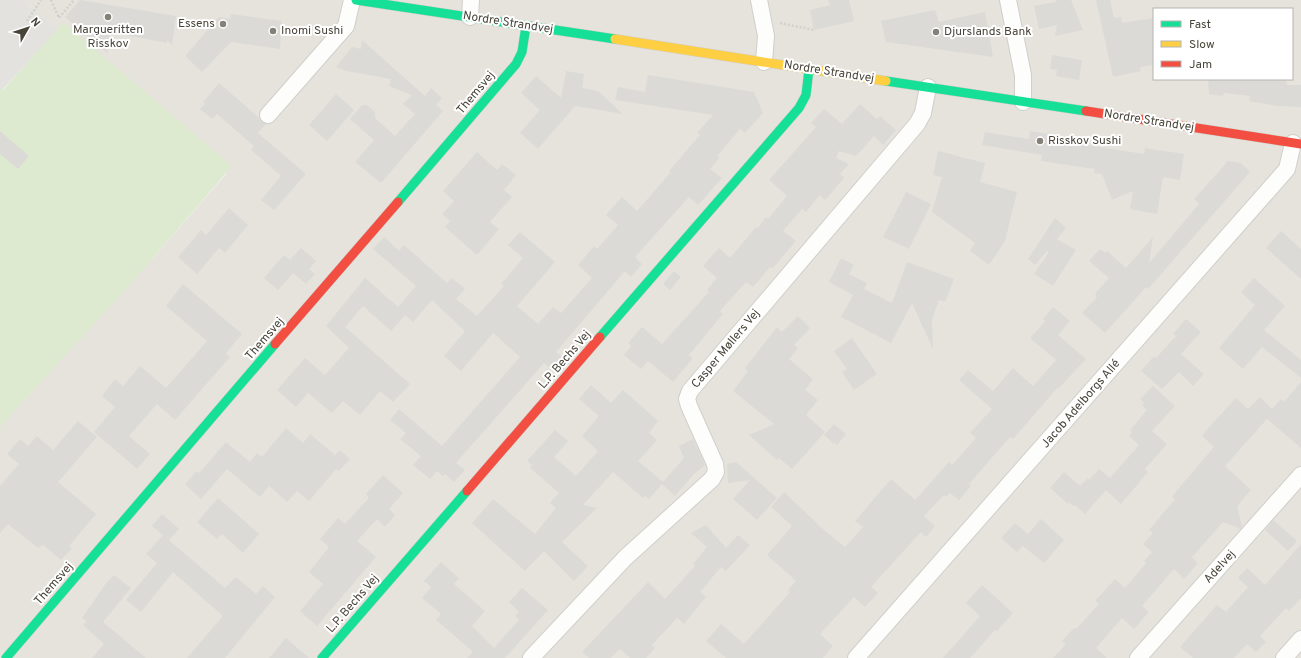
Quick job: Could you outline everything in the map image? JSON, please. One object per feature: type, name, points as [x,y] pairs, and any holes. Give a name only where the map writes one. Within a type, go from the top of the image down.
[{"type":"street","points":[[268,115],[346,26],[352,0]]},
{"type":"street","name":"Nordre Strandvej","points":[[356,0],[1297,144]]},
{"type":"street","points":[[470,17],[472,0]]},
{"type":"street","points":[[759,0],[766,36],[764,62]]},
{"type":"street","points":[[1008,0],[1023,75],[1023,102]]},
{"type":"street","name":"Themsvej","points":[[6,658],[516,64],[522,52],[526,26]]},
{"type":"street","name":"L.P. Bechs Vej","points":[[322,658],[799,108],[806,95],[809,69]]},
{"type":"street","name":"Casper Møllers Vej","points":[[531,658],[625,558],[712,479],[716,472],[716,464],[689,406],[688,399],[690,391],[917,124],[923,113],[928,87]]},
{"type":"street","name":"Jacob Adelborgs Allé","points":[[856,658],[1287,169],[1297,144]]},
{"type":"street","name":"Adelvej","points":[[1138,658],[1301,475]]},
{"type":"street","points":[[1284,658],[1301,639]]},
{"type":"path","points":[[27,20],[41,0]]},
{"type":"path","points":[[51,0],[59,18],[74,0]]},
{"type":"path","points":[[764,20],[814,30]]},
{"type":"shaded area","points":[[0,0],[22,0],[58,29],[2,90],[0,89]]},
{"type":"shaded area","points":[[22,0],[1301,0],[1301,658],[0,658],[0,427],[135,279],[227,173],[65,31],[58,29]]},
{"type":"green space","points":[[63,22],[232,166],[135,279],[0,427],[0,89],[3,90]]},
{"type":"building","points":[[80,0],[176,16],[172,45],[167,40],[167,43],[110,32],[107,53],[65,17]]},
{"type":"building","points":[[828,0],[849,0],[854,21],[814,30],[810,10],[830,5]]},
{"type":"building","points":[[1056,0],[1071,0],[1083,30],[1055,36],[1057,25],[1039,29],[1034,6],[1056,2]]},
{"type":"building","points":[[1096,0],[1110,0],[1114,18],[1121,17],[1122,23],[1153,18],[1153,65],[1140,67],[1141,71],[1113,77]]},
{"type":"building","name":"Djurslands Bank","points":[[935,10],[939,22],[985,12],[993,57],[886,42],[881,21]]},
{"type":"building","points":[[231,14],[282,21],[280,49],[231,42],[202,72],[185,56],[219,17],[230,19]]},
{"type":"building","points":[[362,40],[425,96],[431,88],[442,98],[436,105],[443,111],[381,183],[355,162],[374,140],[350,119],[362,105],[367,105],[375,112],[375,118],[395,136],[415,114],[403,104],[412,95],[389,86],[391,79],[346,71],[336,67],[352,47],[361,49]]},
{"type":"building","points":[[1052,55],[1082,60],[1079,80],[1056,76],[1057,70],[1050,69]]},
{"type":"building","points":[[566,71],[584,74],[582,88],[598,91],[623,114],[575,106],[538,149],[520,133],[540,110],[521,93],[536,76],[561,98]]},
{"type":"building","points":[[648,75],[754,92],[763,113],[745,133],[740,129],[717,156],[719,158],[710,169],[722,178],[698,205],[689,197],[635,257],[642,264],[631,277],[625,271],[556,352],[564,359],[554,372],[544,363],[456,463],[465,470],[454,482],[445,474],[443,476],[437,471],[430,479],[413,465],[421,456],[400,439],[406,433],[390,420],[399,409],[442,446],[520,357],[493,333],[461,371],[444,356],[465,331],[432,300],[413,322],[405,315],[391,331],[363,306],[345,327],[410,384],[393,402],[380,391],[360,415],[343,401],[332,413],[308,393],[296,407],[277,390],[305,358],[325,375],[349,348],[326,326],[365,278],[398,307],[416,286],[373,249],[384,237],[399,251],[404,245],[447,283],[452,278],[465,289],[456,299],[477,316],[504,286],[501,284],[523,258],[508,245],[520,232],[555,262],[517,306],[538,324],[553,307],[561,313],[592,278],[578,265],[594,246],[597,249],[618,225],[606,215],[622,197],[637,211],[671,172],[669,171],[700,135],[697,133],[713,115],[615,100],[618,87],[645,92]]},
{"type":"building","points":[[1208,80],[1286,80],[1287,85],[1301,85],[1301,107],[1277,106],[1249,101],[1250,96],[1224,93],[1223,96],[1209,94]]},
{"type":"building","points":[[219,83],[266,124],[258,133],[306,174],[274,210],[261,200],[281,176],[251,150],[254,146],[217,114],[212,119],[200,109],[205,104],[203,102]]},
{"type":"building","points":[[336,94],[354,110],[327,141],[309,125]]},
{"type":"building","points":[[860,104],[877,119],[880,116],[896,130],[883,145],[874,136],[856,156],[839,151],[836,158],[849,164],[840,174],[844,178],[825,200],[820,195],[806,212],[802,209],[783,231],[796,241],[772,269],[770,267],[753,287],[746,282],[720,311],[723,314],[689,355],[693,358],[673,382],[648,361],[641,369],[624,355],[631,346],[628,343],[642,327],[662,344],[709,292],[707,290],[717,278],[703,266],[719,248],[730,258],[756,227],[758,228],[766,217],[768,219],[787,196],[769,180],[816,127],[811,123],[824,109],[842,124]]},
{"type":"building","points":[[0,131],[29,156],[18,169],[0,154]]},
{"type":"building","points":[[1030,131],[1080,139],[1079,144],[1144,154],[1145,148],[1184,154],[1180,180],[1163,177],[1157,214],[1130,209],[1133,191],[1112,200],[1102,174],[1094,173],[1095,169],[1041,161],[1042,155],[982,145],[985,132],[1029,139]]},
{"type":"building","points":[[938,151],[985,163],[980,182],[1017,192],[1005,241],[989,265],[970,251],[975,243],[932,212],[942,177],[933,175]]},
{"type":"building","points":[[477,152],[497,170],[502,164],[516,175],[504,190],[512,197],[490,222],[499,229],[477,255],[445,227],[450,221],[442,214],[454,201],[443,191]]},
{"type":"building","points":[[1228,161],[1241,163],[1250,172],[1148,289],[1146,287],[1105,333],[1082,313],[1097,297],[1095,294],[1109,278],[1089,261],[1100,249],[1105,253],[1107,251],[1126,268],[1153,237],[1149,263],[1199,204],[1194,199]]},
{"type":"building","points":[[906,192],[931,204],[909,249],[883,237]]},
{"type":"building","points":[[229,208],[248,225],[225,253],[219,248],[197,274],[178,257],[201,230],[206,235]]},
{"type":"building","points":[[1055,218],[1066,228],[1057,239],[1076,250],[1053,286],[1034,274],[1049,252],[1047,251],[1035,265],[1028,259]]},
{"type":"building","points":[[1281,231],[1301,249],[1301,279],[1266,248]]},
{"type":"building","points":[[301,248],[316,261],[309,269],[315,274],[306,284],[293,273],[278,290],[264,278],[284,255],[290,260]]},
{"type":"building","points":[[841,258],[854,265],[849,274],[867,283],[864,289],[892,303],[907,262],[954,279],[945,302],[939,300],[932,319],[933,349],[912,303],[891,343],[841,317],[853,295],[829,282]]},
{"type":"building","points":[[674,271],[681,277],[670,290],[663,284]]},
{"type":"building","points":[[1254,278],[1285,306],[1264,330],[1301,360],[1301,378],[1262,347],[1243,369],[1219,348],[1255,305],[1241,292]]},
{"type":"building","points":[[183,284],[242,334],[226,353],[230,357],[175,420],[157,404],[129,436],[150,454],[137,469],[94,432],[115,407],[102,396],[115,379],[123,386],[140,366],[166,388],[207,341],[166,306]]},
{"type":"building","points":[[1053,307],[1070,321],[1058,335],[1086,359],[1059,388],[1058,387],[1013,439],[1010,437],[969,484],[971,486],[959,500],[950,493],[946,497],[944,495],[924,516],[935,526],[926,537],[921,532],[871,587],[878,593],[865,607],[854,597],[820,634],[833,646],[823,658],[726,658],[706,641],[721,624],[744,644],[790,592],[788,590],[796,581],[767,555],[792,526],[771,507],[784,492],[823,529],[845,547],[863,527],[855,521],[891,479],[915,500],[949,462],[952,465],[976,438],[970,433],[992,409],[959,380],[968,370],[993,391],[1013,368],[1033,386],[1056,360],[1030,338],[1045,321],[1043,319]]},
{"type":"building","points":[[798,316],[810,328],[794,345],[798,348],[789,359],[813,379],[805,390],[818,400],[806,415],[825,432],[792,469],[779,458],[777,460],[749,435],[774,424],[733,391],[748,371],[745,368],[777,327],[782,332]]},
{"type":"building","points":[[1186,319],[1201,332],[1181,354],[1204,374],[1193,386],[1179,372],[1162,389],[1141,371],[1154,356],[1156,358],[1176,336],[1173,334]]},
{"type":"building","points":[[852,338],[877,374],[854,390],[842,372],[847,369],[834,351]]},
{"type":"building","points":[[1301,382],[1301,448],[1267,419],[1225,466],[1251,490],[1237,506],[1242,526],[1241,529],[1223,522],[1192,557],[1198,563],[1184,579],[1174,569],[1142,606],[1149,612],[1134,629],[1122,618],[1096,648],[1107,658],[1053,658],[1066,644],[1062,641],[1074,628],[1076,629],[1099,604],[1095,601],[1115,579],[1125,588],[1146,563],[1144,561],[1152,552],[1143,544],[1153,533],[1149,530],[1175,499],[1172,497],[1178,489],[1214,447],[1202,436],[1211,425],[1236,398],[1248,409],[1260,397],[1272,409],[1281,399],[1284,402]]},
{"type":"building","points":[[591,385],[611,403],[623,390],[658,421],[649,433],[657,440],[638,461],[663,482],[684,458],[679,446],[693,439],[705,465],[694,474],[675,496],[662,484],[649,499],[645,496],[643,498],[613,472],[583,505],[597,508],[562,542],[588,566],[574,581],[544,551],[525,571],[472,523],[493,499],[535,534],[556,508],[550,503],[559,493],[530,468],[532,465],[527,461],[555,430],[568,441],[554,457],[576,476],[598,451],[582,436],[599,416],[579,399]]},
{"type":"building","points":[[1153,386],[1175,406],[1152,431],[1167,444],[1145,469],[1148,472],[1121,504],[1106,490],[1085,514],[1075,505],[1073,506],[1069,502],[1068,504],[1050,488],[1064,472],[1080,486],[1088,478],[1089,480],[1099,469],[1110,478],[1139,445],[1129,436],[1132,432],[1130,430],[1147,410],[1142,405],[1144,403],[1140,399]]},
{"type":"building","points":[[78,421],[97,437],[58,482],[96,514],[69,546],[72,548],[61,560],[43,545],[38,548],[8,524],[0,533],[0,486],[19,464],[7,454],[20,439],[28,446],[37,436],[53,450]]},
{"type":"building","points":[[834,424],[846,434],[837,445],[824,435]]},
{"type":"building","points":[[286,428],[303,443],[310,434],[335,455],[340,450],[350,459],[339,471],[336,469],[309,501],[297,491],[287,502],[269,486],[260,497],[227,469],[201,499],[185,484],[197,471],[199,473],[226,442],[250,462],[257,453],[262,457]]},
{"type":"building","points":[[736,462],[777,498],[757,520],[733,499],[750,480],[728,483],[727,464]]},
{"type":"building","points":[[383,475],[403,493],[389,509],[395,515],[385,527],[377,519],[357,541],[376,557],[317,626],[300,611],[323,584],[309,572],[329,547],[320,539],[338,518],[345,524],[369,498],[366,494]]},
{"type":"building","points":[[218,498],[259,534],[243,553],[222,534],[217,539],[197,522]]},
{"type":"building","points":[[162,514],[179,529],[169,540],[152,526]]},
{"type":"building","points":[[1041,519],[1064,540],[1044,563],[1023,546],[1017,552],[1001,538],[1015,523],[1028,534]]},
{"type":"building","points":[[1273,520],[1297,541],[1288,551],[1265,530]]},
{"type":"building","points":[[706,525],[726,548],[738,535],[750,545],[726,571],[721,567],[700,592],[706,597],[684,624],[677,618],[652,645],[655,648],[646,658],[630,658],[620,649],[611,658],[589,658],[582,652],[648,582],[665,599],[695,566],[693,564],[707,547],[691,533]]},
{"type":"building","points":[[163,535],[225,588],[236,577],[256,594],[263,586],[275,597],[225,658],[187,658],[223,616],[173,572],[141,612],[126,600],[157,563],[146,554]]},
{"type":"building","points":[[1301,544],[1301,598],[1289,611],[1286,608],[1260,636],[1266,642],[1256,652],[1247,644],[1234,658],[1193,658],[1180,647],[1217,605],[1226,612],[1248,587],[1238,578],[1247,568],[1265,585]]},
{"type":"building","points":[[441,562],[459,578],[454,584],[485,611],[472,626],[494,648],[519,620],[515,616],[519,612],[509,602],[522,588],[548,610],[505,658],[467,658],[473,652],[436,620],[441,614],[422,598],[431,587],[424,581]]},
{"type":"building","points":[[114,575],[131,588],[103,622],[146,658],[92,658],[104,644],[83,625],[87,621],[82,618],[107,582]]},
{"type":"building","points":[[982,585],[1013,613],[997,631],[995,630],[970,658],[943,658],[980,616],[966,603]]},
{"type":"building","points":[[286,638],[309,658],[269,658]]},
{"type":"traffic: fast","points":[[356,0],[615,39]]},
{"type":"traffic: fast","points":[[398,202],[516,64],[522,52],[526,26]]},
{"type":"traffic: fast","points":[[600,337],[799,108],[806,95],[809,69]]},
{"type":"traffic: fast","points":[[886,81],[1086,111]]},
{"type":"traffic: fast","points":[[6,658],[275,344]]},
{"type":"traffic: fast","points":[[322,658],[467,491]]},
{"type":"traffic: slow","points":[[615,39],[886,81]]},
{"type":"traffic: jam","points":[[1086,111],[1301,144]]},
{"type":"traffic: jam","points":[[275,344],[398,202]]},
{"type":"traffic: jam","points":[[467,491],[600,337]]},
{"type":"place","name":"Margueritten Risskov","points":[[108,17]]},
{"type":"place","name":"Essens","points":[[223,24]]},
{"type":"place","name":"Inomi Sushi","points":[[273,31]]},
{"type":"place","name":"Djurslands Bank","points":[[936,32]]},
{"type":"place","name":"Risskov Sushi","points":[[1040,141]]}]
